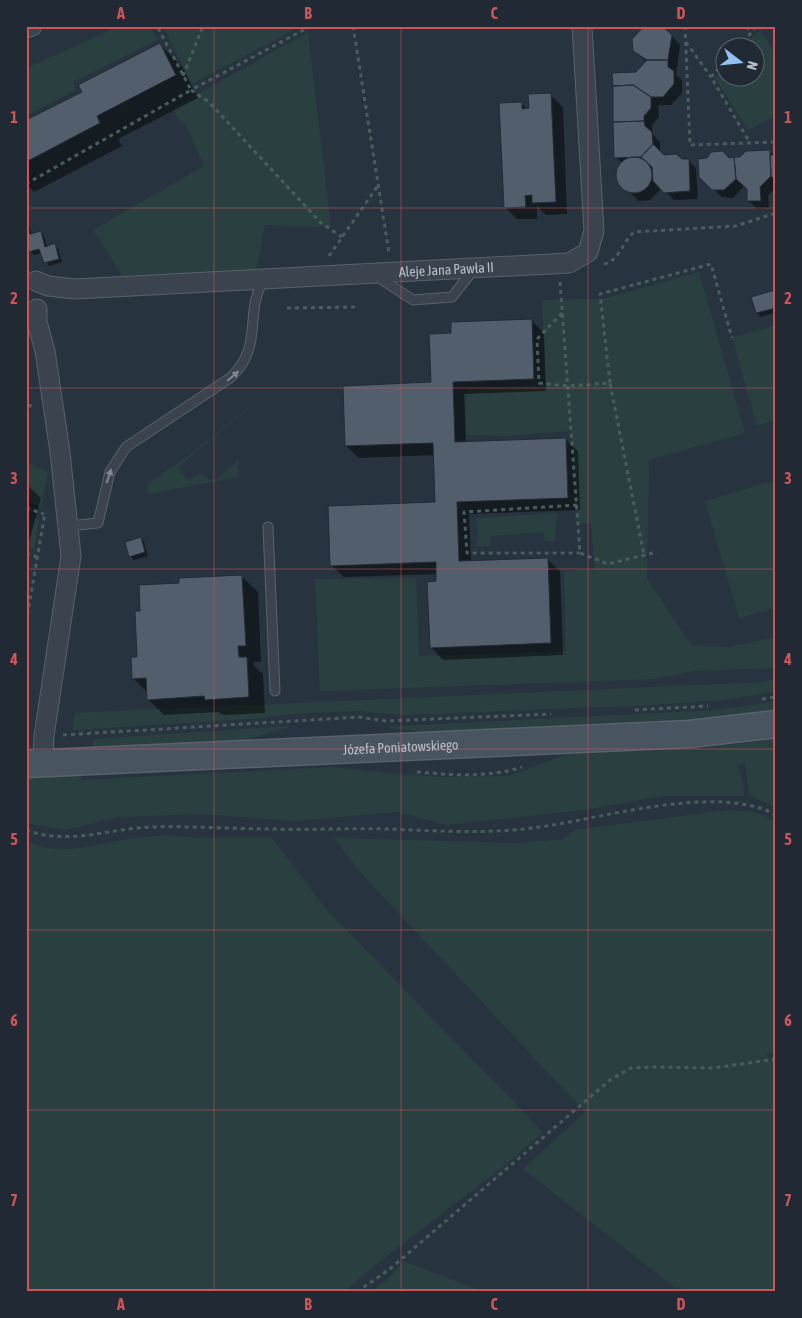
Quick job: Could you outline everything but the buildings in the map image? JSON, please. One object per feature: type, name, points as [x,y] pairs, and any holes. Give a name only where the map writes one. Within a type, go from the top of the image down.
[{"type":"street","points":[[26,28],[32,26]]},
{"type":"street","points":[[564,270],[588,252],[594,231],[582,26]]},
{"type":"street","name":"Aleje Jana Pawła II","points":[[33,313],[50,294],[75,289],[476,267],[564,270]]},
{"type":"street","name":"Aleje Jana Pawła II","points":[[31,278],[48,286],[75,289]]},
{"type":"street","name":"Aleje Jana Pawła II","points":[[31,278],[42,291],[33,313],[44,348],[60,452],[71,556],[44,736],[35,764]]},
{"type":"street","name":"Józefa Poniatowskiego","points":[[35,764],[690,734],[776,724]]},
{"type":"lane","points":[[372,273],[413,300],[452,297],[476,267]]},
{"type":"lane","points":[[68,526],[98,523],[110,472],[126,447],[230,378],[247,359],[251,345],[258,289],[264,279]]},
{"type":"lane","points":[[268,527],[275,691]]},
{"type":"path","points":[[157,26],[190,90],[209,102],[320,222],[342,237]]},
{"type":"path","points":[[183,76],[204,26]]},
{"type":"path","points":[[26,184],[190,90],[311,26]]},
{"type":"path","points":[[353,26],[392,272]]},
{"type":"path","points":[[685,26],[690,145],[776,142]]},
{"type":"path","points":[[747,26],[750,34]]},
{"type":"path","points":[[747,38],[757,26]]},
{"type":"path","points":[[686,41],[751,143]]},
{"type":"path","points":[[711,78],[714,74]]},
{"type":"path","points":[[315,276],[378,186]]},
{"type":"path","points":[[580,552],[562,313],[564,270],[606,264],[616,257],[627,238],[634,232],[736,226],[776,213]]},
{"type":"path","points":[[644,555],[610,383],[600,294],[711,264],[732,338]]},
{"type":"path","points":[[288,308],[360,307]]},
{"type":"path","points":[[562,313],[537,339],[539,383],[568,386],[610,383]]},
{"type":"path","points":[[26,415],[32,401]]},
{"type":"path","points":[[577,505],[464,512],[467,554],[580,552],[608,564],[657,552]]},
{"type":"path","points":[[26,623],[28,600],[46,507]]},
{"type":"path","points":[[26,508],[44,514]]},
{"type":"path","points":[[26,554],[37,557]]},
{"type":"path","points":[[757,700],[776,697]]},
{"type":"path","points":[[628,711],[714,705]]},
{"type":"path","points":[[55,735],[350,717],[386,721],[560,714]]},
{"type":"path","points":[[26,830],[50,837],[75,838],[153,826],[491,830],[532,828],[618,813],[695,803],[754,806],[776,815]]},
{"type":"path","points":[[358,1292],[391,1268],[610,1080],[630,1068],[654,1066],[714,1068],[776,1059]]},
{"type":"green space","points":[[120,26],[150,26],[157,40],[73,82],[76,90],[26,116],[26,68]]},
{"type":"green space","points":[[163,26],[301,26],[192,84]]},
{"type":"green space","points":[[760,29],[776,55],[776,116],[748,130],[721,88],[764,88],[764,38],[752,38]]},
{"type":"green space","points":[[308,32],[331,227],[265,225],[256,271],[122,275],[93,230],[204,166],[184,121],[180,122],[173,108]]},
{"type":"green space","points":[[699,272],[745,433],[649,460],[647,578],[692,646],[729,647],[776,637],[776,668],[694,671],[654,679],[320,691],[315,579],[416,578],[419,656],[566,651],[564,571],[595,569],[591,523],[578,524],[571,431],[506,436],[466,435],[466,390],[545,384],[542,300],[603,299]]},
{"type":"green space","points":[[776,325],[776,420],[757,426],[732,338]]},
{"type":"green space","points":[[285,378],[178,467],[188,481],[201,473],[210,480],[219,478],[238,460],[239,477],[148,494],[147,484],[187,457]]},
{"type":"green space","points":[[26,462],[48,472],[41,507],[26,501],[29,484],[26,483]]},
{"type":"green space","points":[[776,480],[776,608],[739,618],[705,501]]},
{"type":"green space","points":[[557,513],[555,542],[545,541],[544,532],[491,536],[490,546],[475,546],[478,536],[476,518]]},
{"type":"green space","points":[[26,515],[39,519],[34,549],[26,546]]},
{"type":"green space","points":[[776,678],[776,692],[722,700],[651,705],[403,715],[356,711],[290,714],[262,718],[73,730],[74,713],[764,682]]},
{"type":"green space","points":[[776,701],[776,712],[713,720],[447,734],[381,727],[718,710]]},
{"type":"green space","points":[[291,727],[234,743],[93,749],[93,739]]},
{"type":"green space","points":[[776,738],[776,808],[749,795],[745,763],[737,765],[742,778],[744,796],[663,796],[584,810],[446,825],[397,812],[293,821],[203,814],[118,817],[65,830],[26,823],[26,775],[80,773],[81,780],[333,767],[392,774],[441,777],[509,776],[567,754],[706,748]]},
{"type":"green space","points":[[728,810],[755,812],[776,822],[776,1052],[766,1055],[776,1062],[776,1292],[681,1292],[680,1287],[677,1289],[523,1169],[585,1112],[359,871],[334,838],[517,843],[564,839],[575,830]]},
{"type":"green space","points":[[164,835],[201,838],[272,838],[326,909],[543,1132],[507,1164],[375,1265],[344,1292],[26,1292],[26,840],[49,848],[71,849]]},
{"type":"green space","points":[[403,1261],[485,1292],[370,1292],[388,1279]]}]
